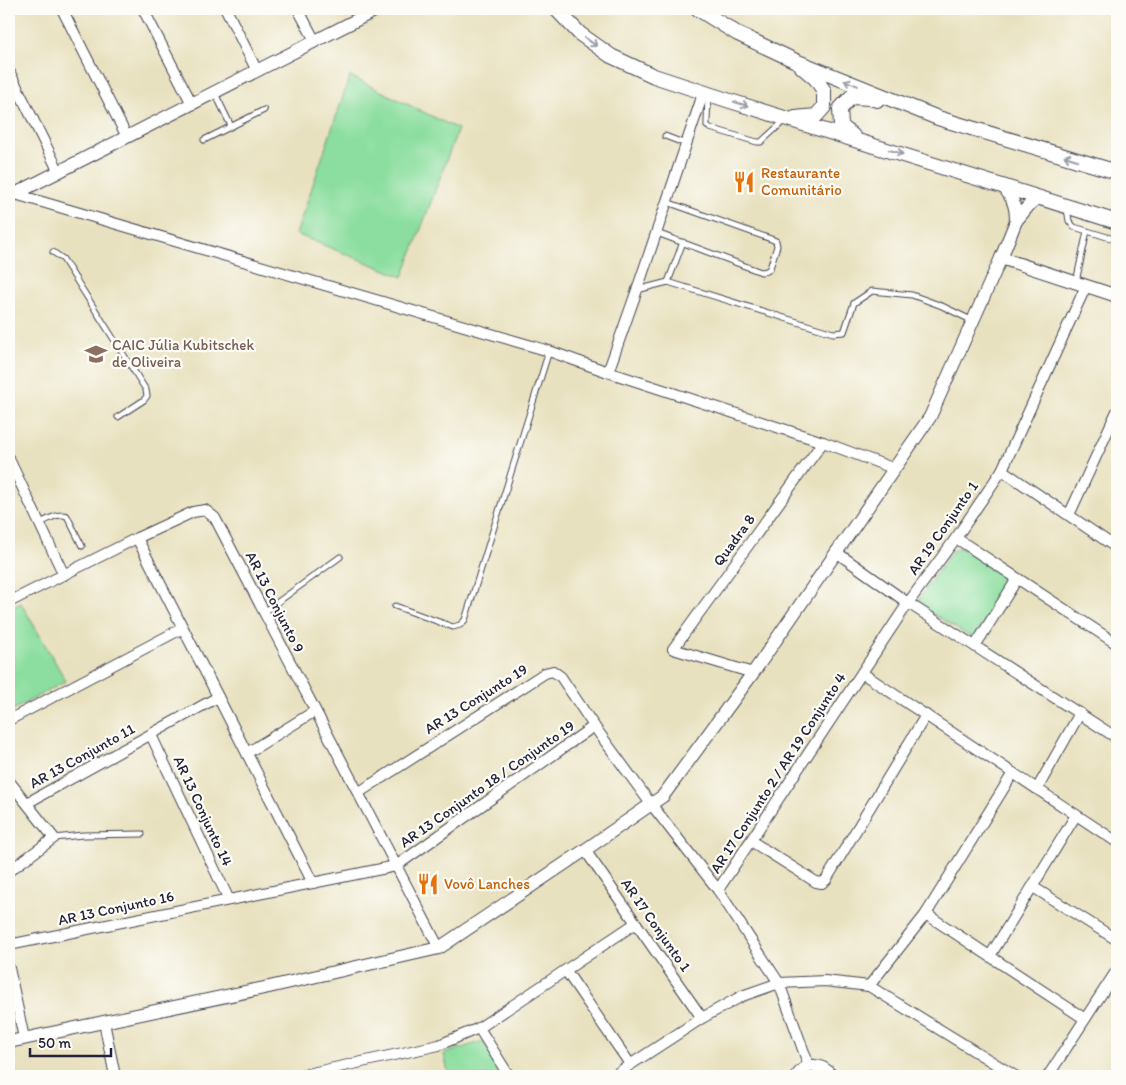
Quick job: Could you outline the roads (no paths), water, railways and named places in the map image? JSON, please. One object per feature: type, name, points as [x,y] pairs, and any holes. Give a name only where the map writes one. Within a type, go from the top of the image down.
[{"type":"main road","points":[[556,9],[580,34],[611,56],[654,76],[1117,222]]},
{"type":"main road","points":[[698,9],[738,34],[798,62],[938,118]]},
{"type":"main road","points":[[787,118],[816,116],[824,107],[824,91],[816,79],[798,62]]},
{"type":"main road","points":[[860,141],[841,126],[840,109],[850,97],[870,98],[1117,172]]},
{"type":"street","points":[[62,9],[127,137]]},
{"type":"street","points":[[144,9],[192,104]]},
{"type":"street","points":[[226,9],[257,71]]},
{"type":"street","points":[[298,9],[315,41]]},
{"type":"street","points":[[12,196],[378,9]]},
{"type":"street","points":[[9,71],[59,172]]},
{"type":"street","points":[[608,372],[686,144],[706,93]]},
{"type":"street","points":[[1003,186],[1015,204],[1016,221]]},
{"type":"street","points":[[12,196],[549,352],[823,442],[895,469]]},
{"type":"street","points":[[9,1042],[269,987],[439,948],[663,796],[753,673],[930,417],[1016,221],[1038,197]]},
{"type":"street","points":[[1001,258],[1117,296]]},
{"type":"street","name":"AR 19 Conjunto 1","points":[[862,673],[908,603],[956,538],[1002,470],[1081,284]]},
{"type":"street","points":[[1069,515],[1117,411]]},
{"type":"street","name":"Quadra 8","points":[[753,673],[673,649],[823,442]]},
{"type":"street","points":[[9,459],[64,575]]},
{"type":"street","points":[[1002,470],[1117,548]]},
{"type":"street","name":"AR 13 Conjunto 9","points":[[137,538],[193,512],[205,510],[215,518],[439,948]]},
{"type":"street","points":[[9,602],[137,538],[313,883]]},
{"type":"street","points":[[956,538],[1117,644]]},
{"type":"street","points":[[836,552],[908,603],[1117,738]]},
{"type":"street","points":[[975,646],[1018,579]]},
{"type":"street","points":[[9,720],[183,628]]},
{"type":"street","name":"AR 13 Conjunto 19","points":[[358,792],[545,673],[553,671],[561,677],[594,726]]},
{"type":"street","points":[[862,673],[1117,842]]},
{"type":"street","name":"AR 17 Conjunto 2 / AR 19 Conjunto 4","points":[[718,890],[862,673]]},
{"type":"street","name":"AR 13 Conjunto 11","points":[[27,803],[218,697]]},
{"type":"street","points":[[247,753],[315,711]]},
{"type":"street","points":[[1037,789],[1080,713]]},
{"type":"street","points":[[751,841],[816,882],[822,883],[826,880],[926,716]]},
{"type":"street","points":[[594,726],[718,890],[779,983],[799,1072],[816,1066],[823,1067],[832,1076]]},
{"type":"street","name":"AR 13 Conjunto 18 / Conjunto 19","points":[[396,866],[594,726]]},
{"type":"street","name":"AR 13 Conjunto 14","points":[[151,735],[229,900]]},
{"type":"street","points":[[869,986],[926,914],[1013,773]]},
{"type":"street","points":[[9,781],[54,838],[9,871]]},
{"type":"street","points":[[990,956],[1076,815]]},
{"type":"street","name":"AR 17 Conjunto 1","points":[[585,850],[702,1018]]},
{"type":"street","name":"AR 13 Conjunto 16","points":[[9,945],[396,866]]},
{"type":"street","points":[[1033,887],[1117,940]]},
{"type":"street","points":[[926,914],[1085,1019]]},
{"type":"street","points":[[298,1076],[337,1072],[439,1044],[479,1028],[636,923]]},
{"type":"street","points":[[9,968],[24,1038]]},
{"type":"street","points":[[1048,1076],[1117,970]]},
{"type":"street","points":[[566,971],[630,1064]]},
{"type":"street","points":[[613,1076],[702,1018],[742,996],[779,983],[825,981],[869,986],[1015,1076]]},
{"type":"street","points":[[104,1022],[115,1076]]},
{"type":"street","points":[[479,1028],[509,1076]]},
{"type":"lane","points":[[214,92],[231,126]]},
{"type":"lane","points":[[706,93],[707,126],[710,128],[761,142],[787,118]]},
{"type":"lane","points":[[204,140],[264,110]]},
{"type":"lane","points":[[665,136],[686,144]]},
{"type":"lane","points":[[657,233],[761,272],[767,271],[770,268],[777,246],[776,241],[667,202]]},
{"type":"lane","points":[[1066,206],[1069,221],[1074,227],[1117,240]]},
{"type":"lane","points":[[1081,284],[1087,231]]},
{"type":"lane","points":[[668,282],[683,242]]},
{"type":"lane","points":[[53,252],[63,259],[146,390],[147,396],[144,400],[118,417]]},
{"type":"lane","points":[[637,290],[668,282],[833,333],[844,332],[854,303],[872,291],[912,295],[942,306],[973,321]]},
{"type":"lane","points":[[395,606],[453,627],[460,625],[465,620],[549,352]]},
{"type":"lane","points":[[39,524],[59,515],[67,516],[82,546]]},
{"type":"lane","points":[[264,612],[340,557]]},
{"type":"lane","points":[[54,838],[84,834],[142,834]]},
{"type":"place","name":"Restaurante Comunitário","points":[[744,182]]},
{"type":"place","name":"CAIC Júlia Kubitschek de Oliveira","points":[[96,354]]},
{"type":"place","name":"Vovô Lanches","points":[[428,884]]}]
